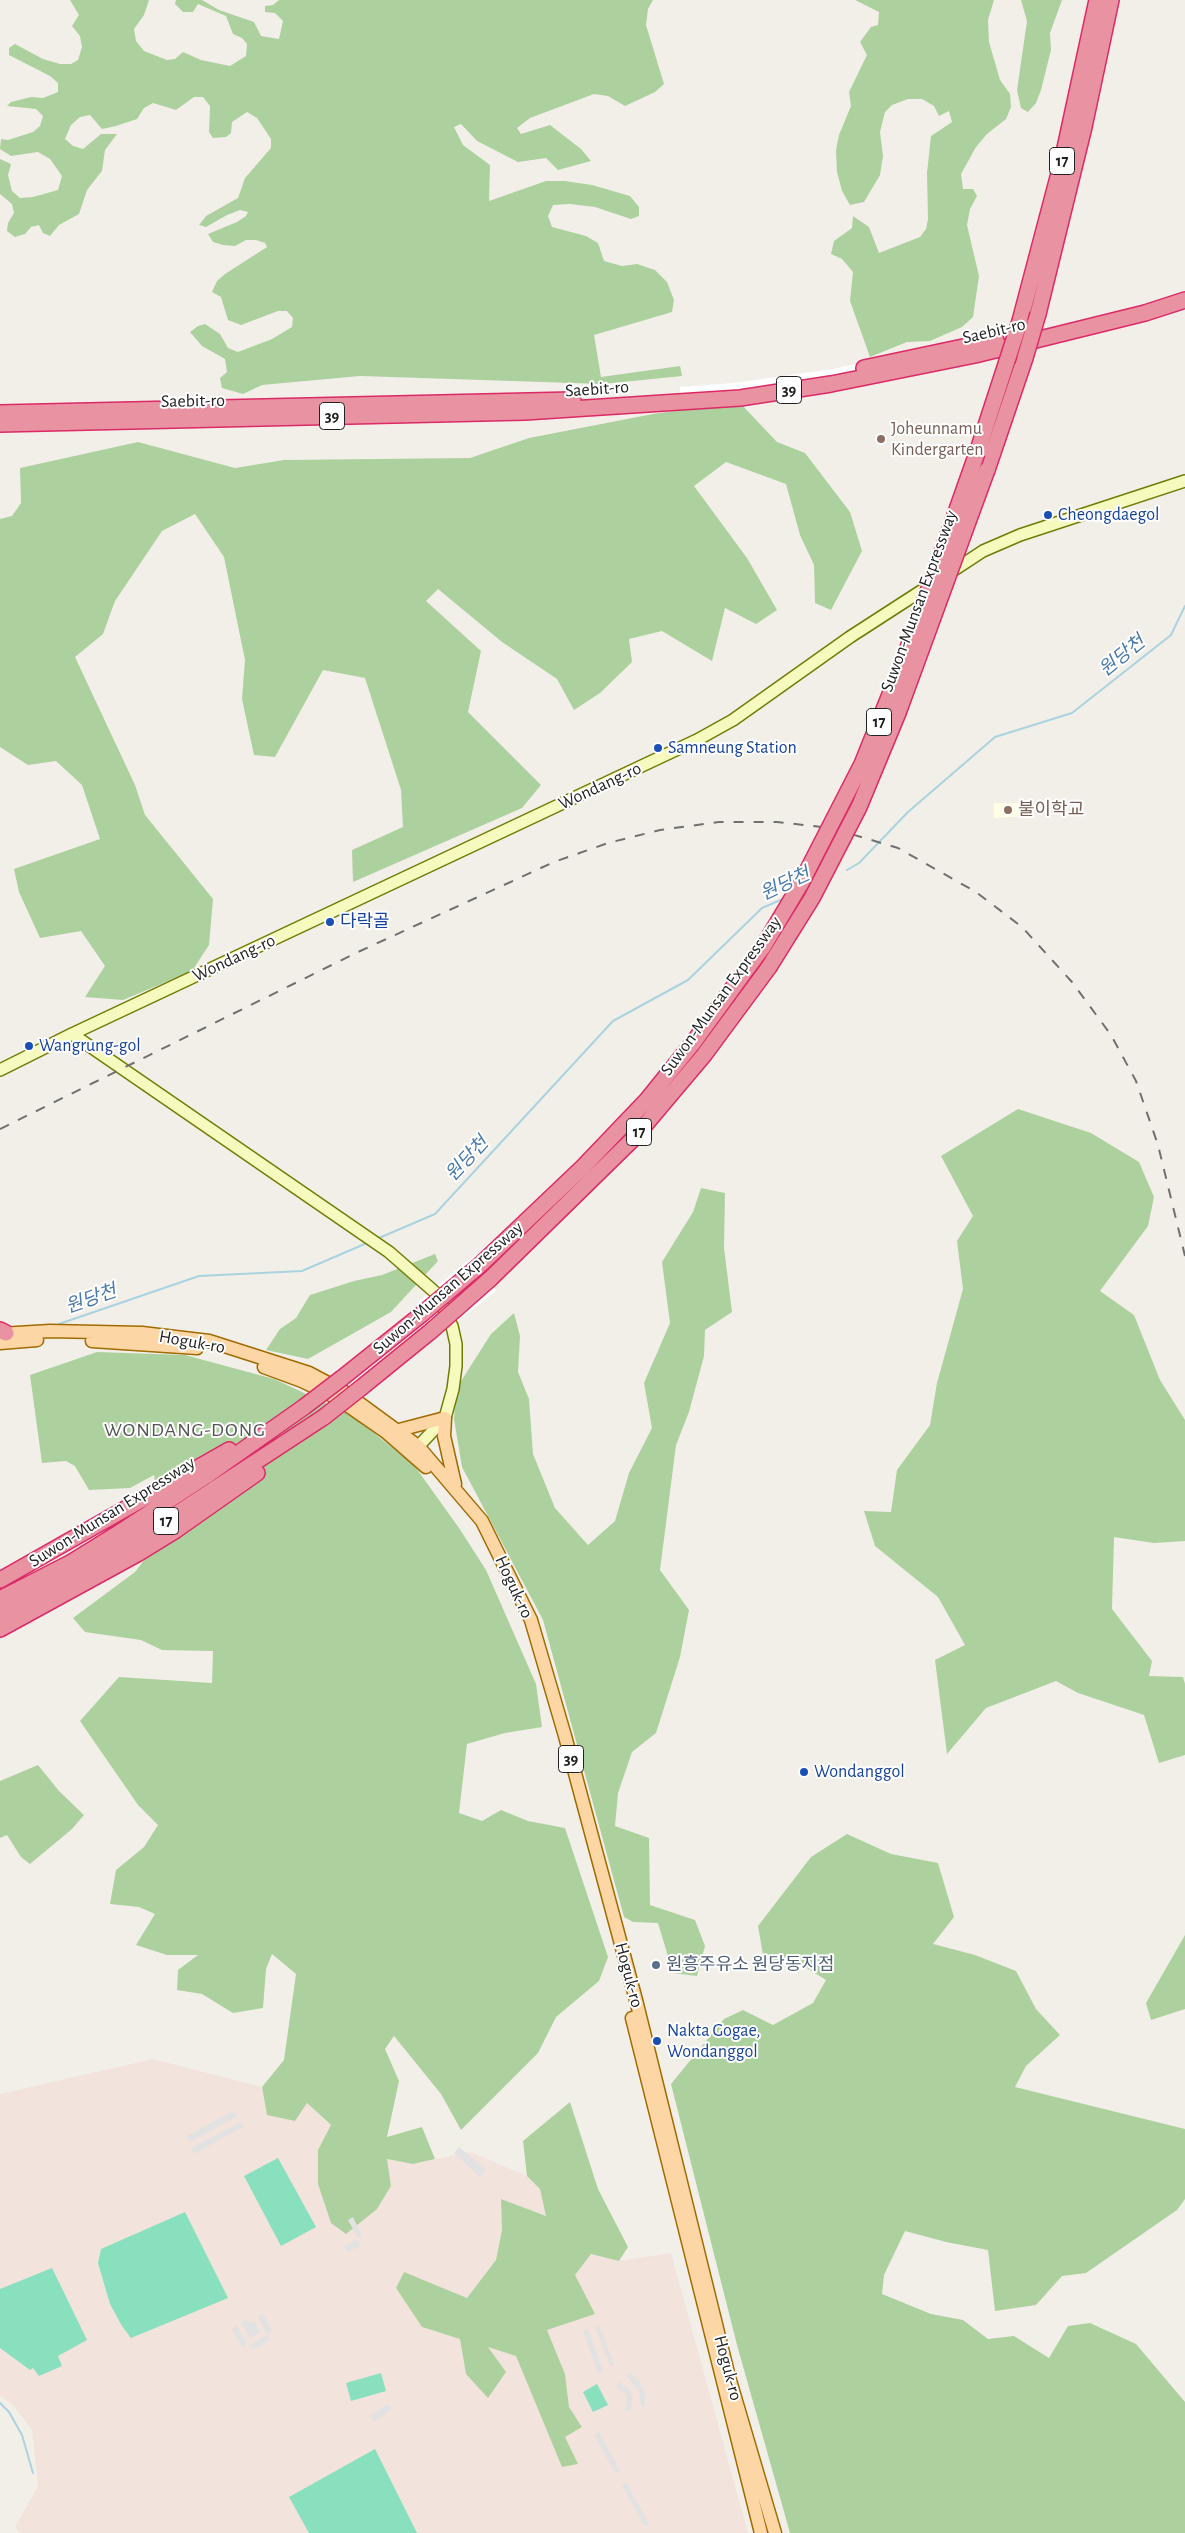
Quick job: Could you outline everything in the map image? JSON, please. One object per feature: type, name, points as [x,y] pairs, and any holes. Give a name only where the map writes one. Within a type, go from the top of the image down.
[{"type":"highway","name":"Suwon-Munsan Expressway","points":[[0,1599],[72,1562],[114,1536],[290,1417],[342,1378],[482,1264],[576,1174],[647,1100],[693,1043],[763,947],[800,885],[862,764],[914,631],[977,453],[1020,321],[1062,162],[1096,0]]},
{"type":"highway","name":"Suwon-Munsan Expressway","points":[[0,1613],[164,1522],[307,1429],[431,1331],[490,1279],[634,1138],[704,1055],[770,967],[816,889],[862,799],[898,714],[987,470],[1038,314],[1084,127],[1111,0]]},
{"type":"highway","name":"Saebit-ro","points":[[980,349],[1185,290]]},
{"type":"highway","name":"Saebit-ro","points":[[0,413],[680,397],[740,398],[896,367],[1145,313],[1185,300]]},
{"type":"highway","name":"Saebit-ro","points":[[0,424],[525,412],[680,397]]},
{"type":"highway","points":[[0,1580],[181,1476],[290,1417]]},
{"type":"highway","points":[[0,1629],[100,1575],[176,1530],[276,1458],[307,1429]]},
{"type":"main road","name":"Wondang-ro","points":[[0,1070],[72,1034],[697,740],[733,720],[850,637],[983,551],[1048,525],[1185,482]]},
{"type":"main road","points":[[72,1034],[389,1252],[437,1294],[452,1326],[456,1366],[453,1389],[445,1418],[444,1436],[457,1489]]},
{"type":"main road","name":"Hoguk-ro","points":[[1,1335],[50,1331],[142,1333],[209,1341],[309,1373],[343,1391],[399,1430],[460,1503],[477,1527],[526,1626],[560,1738],[628,2002],[720,2378],[761,2533]]},
{"type":"main road","name":"Hoguk-ro","points":[[1,1335],[209,1349],[302,1381],[336,1398],[416,1450],[457,1489],[482,1521],[531,1620],[601,1866],[729,2377],[775,2533]]},
{"type":"main road","points":[[399,1430],[445,1418]]},
{"type":"main road","points":[[416,1450],[445,1418]]},
{"type":"shaded area","name":"불이학교","points":[[994,803],[1022,803],[1022,816],[994,818]]},
{"type":"shaded area","points":[[153,2059],[262,2087],[267,2115],[307,2103],[331,2126],[318,2150],[377,2209],[391,2186],[386,2159],[413,2164],[470,2152],[527,2176],[540,2189],[546,2216],[501,2199],[502,2230],[496,2260],[467,2298],[445,2291],[440,2287],[404,2272],[396,2288],[422,2327],[460,2339],[466,2374],[487,2346],[516,2356],[530,2384],[564,2436],[582,2427],[569,2407],[565,2374],[547,2330],[574,2275],[591,2254],[619,2261],[671,2253],[748,2533],[20,2533],[15,2527],[38,2486],[32,2430],[12,2404],[0,2396],[0,2094]]},
{"type":"shaded area","points":[[234,2111],[237,2116],[190,2142],[187,2136]]},
{"type":"shaded area","points":[[241,2122],[243,2127],[194,2154],[191,2148]]},
{"type":"shaded area","points":[[459,2147],[486,2170],[480,2177],[454,2153]]},
{"type":"shaded area","points":[[353,2217],[362,2236],[358,2238],[348,2220]]},
{"type":"shaded area","points":[[357,2240],[360,2246],[348,2252],[344,2246]]},
{"type":"shaded area","points":[[263,2314],[272,2331],[267,2334],[258,2317]]},
{"type":"shaded area","points":[[247,2319],[249,2323],[254,2321],[260,2332],[250,2338],[241,2322]]},
{"type":"shaded area","points":[[599,2325],[615,2366],[611,2367],[595,2327]]},
{"type":"shaded area","points":[[237,2326],[247,2344],[242,2347],[232,2329]]},
{"type":"shaded area","points":[[588,2329],[603,2371],[598,2373],[583,2331]]},
{"type":"shaded area","points":[[267,2335],[270,2340],[252,2350],[249,2345]]},
{"type":"shaded area","points":[[630,2372],[640,2382],[645,2393],[645,2407],[641,2406],[639,2391],[627,2376]]},
{"type":"shaded area","points":[[619,2382],[630,2390],[632,2395],[630,2412],[625,2410],[627,2398],[625,2393],[616,2387]]},
{"type":"shaded area","points":[[387,2404],[391,2410],[374,2422],[370,2416]]},
{"type":"shaded area","points":[[599,2432],[620,2471],[615,2473],[594,2434]]},
{"type":"shaded area","points":[[626,2482],[649,2524],[644,2526],[622,2485]]},
{"type":"green space","points":[[70,0],[149,0],[144,15],[134,29],[136,41],[144,51],[167,60],[175,59],[183,52],[201,60],[230,66],[246,56],[247,44],[242,38],[233,34],[226,16],[198,4],[193,12],[183,12],[175,4],[176,0],[202,0],[219,10],[254,22],[261,36],[279,39],[283,21],[275,13],[265,12],[265,6],[273,5],[279,0],[653,0],[648,9],[646,25],[664,84],[655,92],[625,106],[608,96],[594,94],[530,118],[517,128],[521,134],[550,125],[581,149],[591,161],[558,170],[546,158],[518,162],[477,141],[461,124],[454,127],[463,145],[490,165],[489,201],[546,181],[565,181],[592,185],[630,196],[639,207],[639,216],[631,219],[595,207],[570,204],[553,205],[548,216],[552,227],[586,236],[598,243],[604,261],[622,266],[637,264],[655,270],[667,282],[674,300],[672,312],[594,335],[601,377],[680,366],[682,376],[603,384],[360,376],[262,385],[243,394],[222,388],[220,378],[227,372],[225,359],[202,346],[190,332],[198,326],[205,324],[220,334],[228,348],[238,352],[272,339],[292,327],[293,318],[287,311],[278,311],[241,325],[228,320],[221,297],[212,292],[217,281],[225,274],[267,247],[265,243],[256,240],[246,240],[235,246],[223,245],[213,242],[208,234],[237,222],[246,216],[248,212],[240,210],[206,227],[199,225],[206,216],[238,198],[245,178],[271,148],[271,139],[257,118],[247,112],[232,122],[231,133],[226,137],[213,138],[209,132],[210,106],[203,97],[194,97],[176,110],[153,103],[144,108],[137,119],[102,129],[90,115],[80,117],[71,125],[65,139],[73,146],[83,149],[101,134],[117,134],[105,150],[102,171],[87,190],[79,214],[59,225],[50,236],[43,233],[39,225],[31,227],[25,234],[15,237],[7,231],[8,223],[14,213],[12,204],[0,194],[0,159],[11,164],[8,175],[12,191],[20,198],[33,197],[58,190],[62,176],[50,159],[38,152],[11,156],[0,149],[1,139],[8,140],[33,132],[40,126],[43,116],[36,109],[7,106],[11,102],[31,97],[43,98],[58,92],[58,83],[50,76],[9,55],[9,48],[15,44],[43,59],[60,64],[71,64],[78,60],[82,47],[80,36],[72,26],[79,15]]},
{"type":"green space","points":[[855,0],[994,0],[988,20],[989,42],[1000,80],[1010,94],[1011,107],[1006,119],[987,134],[976,147],[961,174],[963,189],[973,189],[977,196],[970,209],[967,225],[979,276],[973,317],[962,327],[930,341],[907,342],[870,357],[850,301],[853,272],[842,259],[831,254],[834,241],[852,228],[853,216],[869,227],[879,253],[920,237],[926,229],[928,219],[927,173],[931,136],[952,122],[949,111],[939,116],[934,106],[922,99],[908,99],[892,105],[885,112],[880,132],[883,156],[880,175],[864,202],[850,205],[842,191],[837,172],[836,150],[839,135],[851,106],[849,92],[867,55],[860,42],[871,27],[878,25],[879,12]]},
{"type":"green space","points":[[1021,0],[1062,0],[1050,33],[1051,50],[1041,90],[1036,103],[1028,112],[1021,108],[1017,90],[1027,21]]},
{"type":"green space","points":[[739,402],[777,442],[805,453],[850,512],[862,551],[831,610],[815,603],[814,565],[800,535],[786,484],[726,462],[694,486],[747,558],[777,610],[756,624],[725,608],[712,661],[662,631],[629,639],[632,662],[600,693],[574,710],[557,679],[502,642],[438,589],[426,601],[481,651],[468,712],[541,785],[522,808],[353,882],[352,850],[403,827],[401,790],[365,678],[323,670],[275,757],[254,755],[242,699],[245,660],[224,557],[195,514],[162,531],[115,601],[103,634],[75,657],[135,785],[145,815],[213,899],[209,945],[192,971],[123,1000],[85,997],[105,966],[81,931],[40,938],[19,892],[14,869],[100,839],[82,785],[56,761],[28,765],[0,747],[0,519],[12,516],[21,503],[20,468],[138,442],[235,468],[284,460],[470,458],[529,438],[653,414]]},
{"type":"green space","points":[[1018,1109],[1091,1133],[1139,1162],[1154,1197],[1148,1226],[1100,1291],[1134,1315],[1160,1380],[1185,1420],[1185,1541],[1154,1543],[1114,1537],[1112,1609],[1152,1661],[1149,1676],[1183,1677],[1185,1684],[1185,1755],[1159,1763],[1144,1715],[1078,1693],[1056,1681],[986,1708],[947,1754],[935,1660],[965,1645],[938,1597],[875,1546],[864,1511],[891,1512],[897,1470],[930,1425],[937,1383],[963,1289],[957,1241],[973,1216],[941,1156]]},
{"type":"green space","points":[[701,1188],[725,1193],[724,1248],[732,1312],[705,1330],[704,1356],[689,1412],[676,1445],[660,1570],[689,1610],[680,1657],[656,1733],[632,1752],[618,1793],[615,1826],[649,1838],[650,1905],[695,1920],[705,1946],[697,1976],[673,1973],[658,1923],[633,1922],[624,1917],[543,1620],[462,1467],[454,1419],[456,1389],[491,1334],[514,1313],[520,1336],[518,1372],[529,1399],[533,1454],[555,1508],[588,1545],[615,1521],[629,1473],[652,1428],[644,1383],[670,1323],[662,1262],[693,1212]]},
{"type":"green space","points":[[435,1254],[438,1261],[391,1312],[308,1359],[266,1350],[280,1329],[296,1318],[310,1295],[354,1281],[382,1275]]},
{"type":"green space","points":[[97,1352],[185,1355],[274,1379],[350,1414],[414,1465],[459,1528],[486,1570],[536,1684],[542,1727],[505,1733],[467,1744],[459,1813],[482,1821],[501,1810],[528,1821],[565,1828],[608,1957],[599,1981],[556,2017],[538,2053],[461,2130],[441,2094],[394,2036],[385,2049],[399,2081],[387,2137],[422,2127],[435,2159],[413,2164],[387,2159],[391,2186],[377,2209],[346,2234],[331,2223],[318,2184],[318,2150],[331,2125],[307,2103],[295,2121],[267,2115],[262,2087],[284,2060],[296,1974],[272,1954],[266,1969],[263,2008],[233,2013],[202,1994],[177,1990],[178,1970],[198,1955],[167,1955],[136,1945],[155,1914],[139,1907],[110,1904],[116,1870],[144,1847],[158,1825],[138,1805],[80,1721],[119,1677],[212,1683],[213,1651],[162,1650],[141,1640],[85,1632],[73,1618],[135,1572],[163,1535],[154,1475],[130,1488],[89,1490],[75,1466],[66,1461],[42,1463],[30,1375]]},
{"type":"green space","points":[[38,1765],[59,1791],[84,1815],[72,1829],[30,1864],[21,1857],[7,1835],[0,1838],[0,1781]]},
{"type":"green space","points":[[847,1834],[891,1854],[938,1863],[954,1917],[933,1944],[975,1955],[1016,1971],[1036,2009],[1060,2035],[1026,2066],[1015,2087],[1185,2129],[1185,2199],[1177,2210],[1086,2273],[1062,2276],[1036,2305],[995,2311],[988,2250],[946,2242],[905,2231],[884,2275],[882,2294],[931,2314],[963,2320],[988,2339],[1014,2336],[1049,2358],[1068,2326],[1090,2323],[1136,2344],[1185,2402],[1185,2533],[790,2533],[737,2345],[671,2084],[724,2019],[743,2010],[773,2025],[813,2003],[826,1980],[794,1960],[764,1961],[758,1926],[811,1857]]},
{"type":"green space","points":[[1185,1935],[1185,2009],[1151,2020],[1146,2003]]},
{"type":"green space","points":[[570,2102],[598,2189],[628,2247],[619,2261],[591,2254],[575,2275],[595,2314],[547,2330],[565,2374],[569,2407],[582,2427],[565,2437],[578,2464],[562,2467],[516,2356],[488,2347],[506,2372],[488,2398],[466,2374],[460,2339],[422,2327],[396,2288],[404,2272],[467,2298],[496,2260],[502,2230],[501,2199],[546,2216],[540,2189],[527,2176],[523,2141]]},
{"type":"green space","points":[[278,2158],[316,2227],[281,2246],[244,2176]]},
{"type":"green space","points":[[185,2212],[228,2298],[131,2338],[110,2304],[98,2263],[101,2249]]},
{"type":"green space","points":[[52,2268],[87,2340],[58,2356],[62,2366],[39,2376],[33,2368],[30,2370],[0,2348],[0,2289]]},
{"type":"green space","points":[[381,2373],[386,2391],[351,2401],[346,2383]]},
{"type":"green space","points":[[597,2384],[608,2405],[593,2412],[583,2392]]},
{"type":"green space","points":[[375,2449],[417,2533],[309,2533],[289,2497]]},
{"type":"pier","points":[[893,356],[899,378],[836,390],[680,409],[680,387],[734,383],[833,369]]},
{"type":"pier","points":[[476,1254],[496,1291],[435,1339],[417,1303]]},
{"type":"waterway","name":"원당천","points":[[847,870],[859,863],[908,812],[995,737],[1072,713],[1171,635],[1185,606]]},
{"type":"waterway","name":"원당천","points":[[379,1238],[435,1214],[613,1021],[688,980],[762,908],[785,898]]},
{"type":"waterway","name":"원당천","points":[[59,1324],[199,1276],[302,1271],[367,1243]]},
{"type":"waterway","points":[[0,2403],[9,2412],[22,2435],[33,2473]]},
{"type":"railway","points":[[0,1129],[358,952],[554,862],[608,843],[660,830],[719,822],[777,822],[831,828],[898,848],[976,892],[1022,927],[1072,982],[1111,1035],[1136,1081],[1158,1145],[1185,1256]]},
{"type":"place","name":"Joheunnamu Kindergarten","points":[[881,439]]},
{"type":"place","name":"Cheongdaegol","points":[[1048,515]]},
{"type":"place","name":"Samneung Station","points":[[658,748]]},
{"type":"place","name":"불이학교","points":[[1008,810]]},
{"type":"place","name":"다락골","points":[[330,922]]},
{"type":"place","name":"Wangrung-gol","points":[[29,1046]]},
{"type":"place","name":"Wondanggol","points":[[804,1772]]},
{"type":"place","name":"원흥주유소 원당동지점","points":[[656,1965]]},
{"type":"place","name":"Nakta Gogae, Wondanggol","points":[[657,2041]]},
{"type":"district","name":"WONDANG-DONG","points":[[185,1430]]}]
